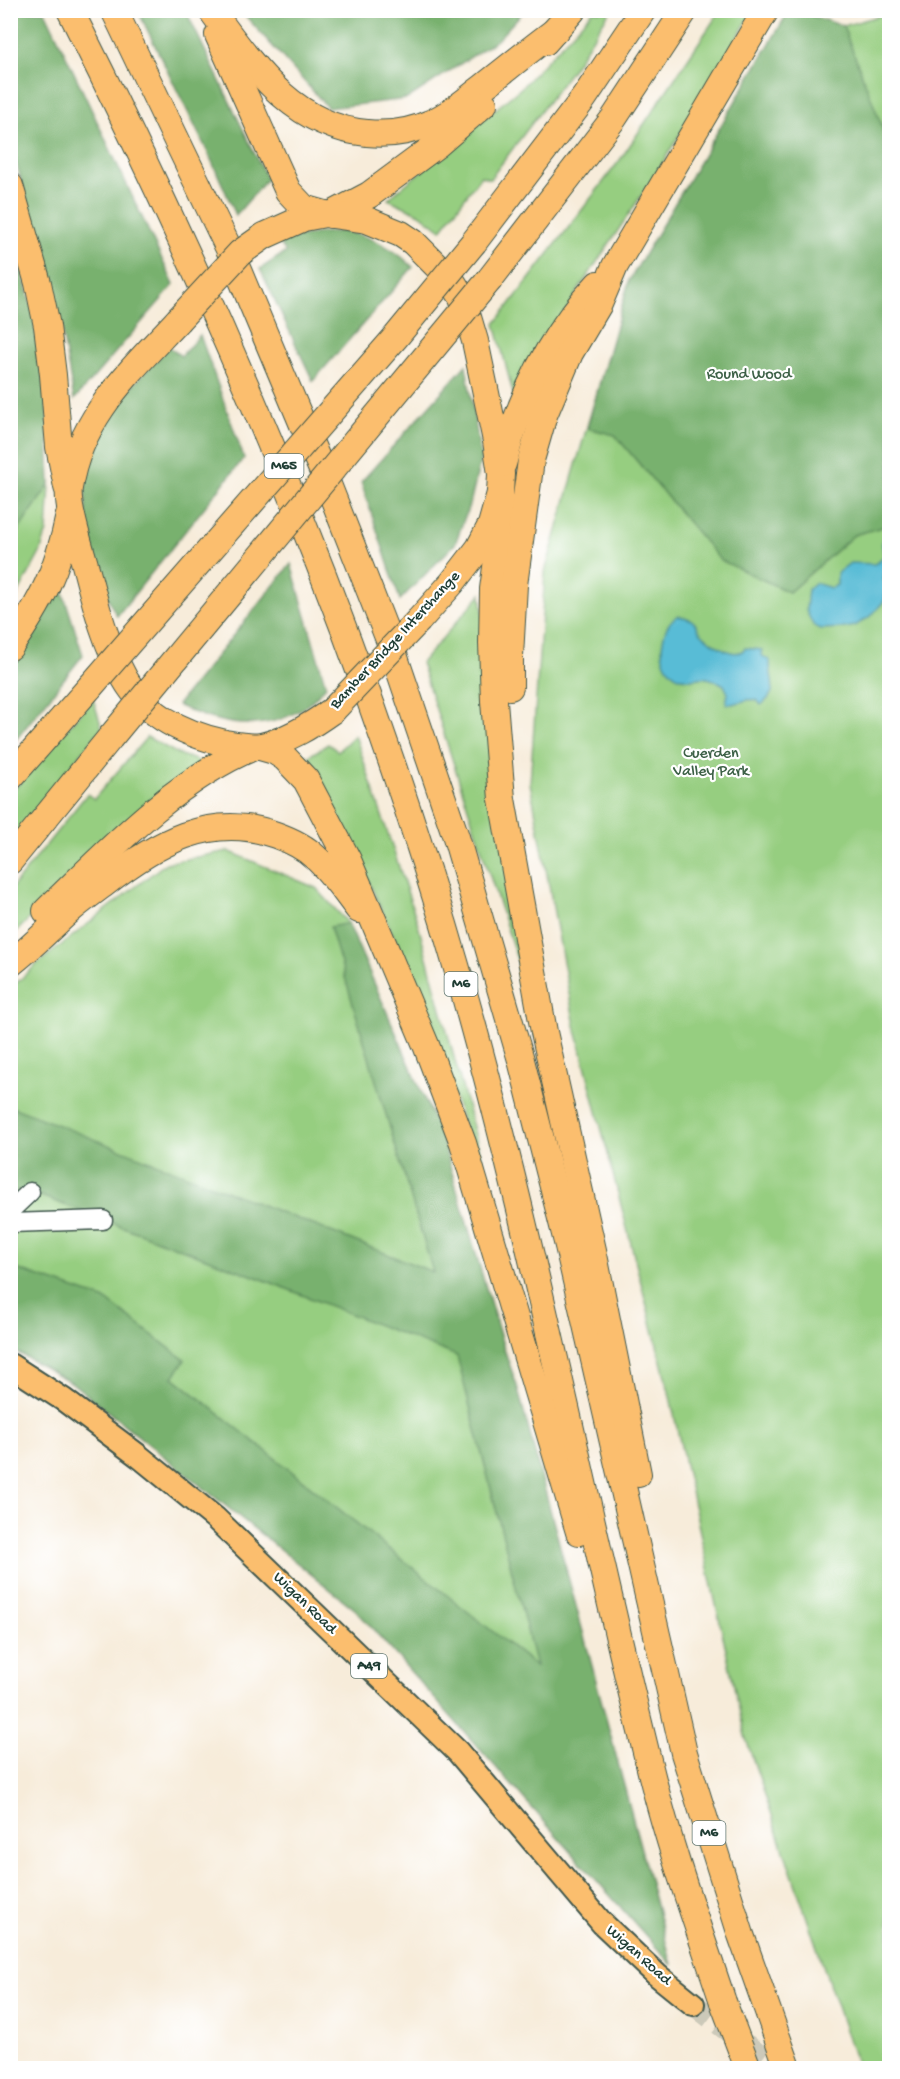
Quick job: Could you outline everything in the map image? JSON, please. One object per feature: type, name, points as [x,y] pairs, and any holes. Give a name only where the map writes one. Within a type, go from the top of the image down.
[{"type":"highway","name":"M6","points":[[70,10],[139,151],[293,493],[405,803],[459,977],[494,1105],[654,1785],[723,2002],[748,2068]]},
{"type":"highway","name":"M6","points":[[114,10],[229,249],[327,482],[389,640],[456,837],[521,1060],[550,1176],[684,1753],[741,1935],[784,2057]]},
{"type":"highway","points":[[209,10],[248,59],[290,103],[311,117],[341,129],[374,134],[410,130],[431,123],[464,102],[555,31]]},
{"type":"highway","points":[[209,10],[288,191],[304,208],[328,214],[369,195],[438,144],[491,97],[573,10]]},
{"type":"highway","name":"M65","points":[[10,778],[379,356],[474,242],[584,98],[643,10]]},
{"type":"highway","name":"M65","points":[[10,861],[490,279],[614,118],[685,10]]},
{"type":"highway","points":[[516,882],[510,656],[514,585],[531,460],[544,415],[570,352],[599,304],[615,266],[766,10]]},
{"type":"highway","points":[[10,186],[38,283],[47,326],[54,375],[59,447],[69,499],[63,545],[51,582],[32,617],[10,648]]},
{"type":"highway","name":"Bamber Bridge Interchange","points":[[328,214],[368,220],[401,234],[430,257],[459,291],[480,363],[496,441],[500,483],[491,525],[479,548],[452,583],[333,710],[312,725],[257,747],[208,739],[170,723],[148,708],[125,679],[109,642],[92,591],[69,499],[81,442],[97,412],[113,391],[240,253],[264,236],[304,218],[328,214]]},
{"type":"highway","points":[[615,266],[576,307],[531,380],[508,442],[500,483],[500,538],[492,589],[494,701],[502,800],[544,1032],[593,1250],[645,1509],[654,1618]]},
{"type":"highway","points":[[10,948],[95,864],[164,803],[229,757],[257,747],[274,751],[285,758],[306,780],[348,860],[426,1046],[463,1143],[654,1785]]},
{"type":"highway","points":[[10,964],[70,910],[157,847],[180,836],[223,826],[242,826],[265,831],[292,840],[314,856],[338,882],[382,942]]},
{"type":"main road","name":"Wigan Road","points":[[10,1365],[63,1400],[131,1450],[215,1518],[458,1752],[602,1923],[657,1975],[693,2004]]},
{"type":"lane","points":[[10,1211],[30,1192]]},
{"type":"lane","points":[[10,1223],[104,1220]]},
{"type":"green space","points":[[11,11],[45,11],[174,285],[74,400],[58,309],[11,145]]},
{"type":"green space","points":[[138,11],[186,11],[267,179],[236,215],[209,155]]},
{"type":"green space","points":[[241,11],[524,11],[497,40],[407,99],[328,108]]},
{"type":"green space","points":[[593,11],[610,11],[574,67],[490,179],[481,176],[441,230],[420,214],[388,199],[522,87]]},
{"type":"green space","points":[[720,11],[753,11],[659,169],[581,286],[514,397],[495,324],[620,160]]},
{"type":"green space","name":"Cuerden Valley Park","points":[[789,11],[798,11],[843,26],[889,13],[889,2068],[858,2068],[745,1736],[669,1392],[575,1026],[530,783],[545,572],[629,281]]},
{"type":"green space","name":"Round Wood","points":[[789,11],[798,11],[843,26],[887,139],[890,196],[890,525],[854,535],[789,592],[720,560],[615,435],[587,428],[629,281]]},
{"type":"green space","points":[[10,231],[50,484],[47,531],[40,553],[11,607]]},
{"type":"green space","points":[[10,231],[32,308],[47,402],[50,484],[11,541]]},
{"type":"green space","points":[[343,231],[381,243],[413,267],[313,381],[260,269],[286,252],[278,241]]},
{"type":"green space","points":[[200,335],[244,458],[117,616],[109,601],[89,533],[85,497],[89,463],[94,446],[101,429],[117,404],[169,347],[181,356]]},
{"type":"green space","points":[[466,365],[481,458],[471,500],[455,544],[400,600],[361,482]]},
{"type":"green space","points":[[291,564],[326,686],[309,704],[291,715],[258,724],[225,722],[177,705]]},
{"type":"green space","points":[[61,586],[83,655],[11,746],[10,668]]},
{"type":"green space","points":[[481,594],[525,984],[421,663]]},
{"type":"green space","points":[[93,699],[102,728],[11,841],[11,793]]},
{"type":"green space","points":[[355,735],[417,921],[498,1219],[403,957],[309,756],[328,744],[338,751]]},
{"type":"green space","points":[[147,737],[178,754],[202,762],[122,826],[11,937],[11,889],[87,794],[94,799]]},
{"type":"green space","points":[[228,851],[316,888],[348,923],[442,1139],[517,1386],[672,1965],[356,1610],[71,1382],[11,1349],[11,988],[37,964],[166,863]]},
{"type":"green space","points":[[348,923],[442,1139],[517,1386],[672,1965],[356,1610],[71,1382],[11,1349],[11,1267],[106,1300],[185,1360],[173,1377],[536,1666],[457,1356],[267,1281],[30,1192],[11,1189],[10,1106],[433,1272],[330,927]]},
{"type":"water","points":[[883,537],[890,538],[889,561],[883,579],[886,584],[885,600],[871,616],[855,626],[820,629],[813,625],[806,610],[808,589],[815,583],[831,588],[837,585],[837,573],[850,563],[875,564],[884,556]]},
{"type":"water","points":[[677,616],[691,620],[704,636],[722,649],[735,653],[745,648],[762,650],[761,655],[770,661],[773,685],[771,695],[767,700],[761,705],[753,699],[726,704],[728,693],[724,685],[704,678],[681,678],[670,671],[662,654],[662,647],[667,626]]},
{"type":"tunnel","points":[[693,2004],[776,2068]]}]
